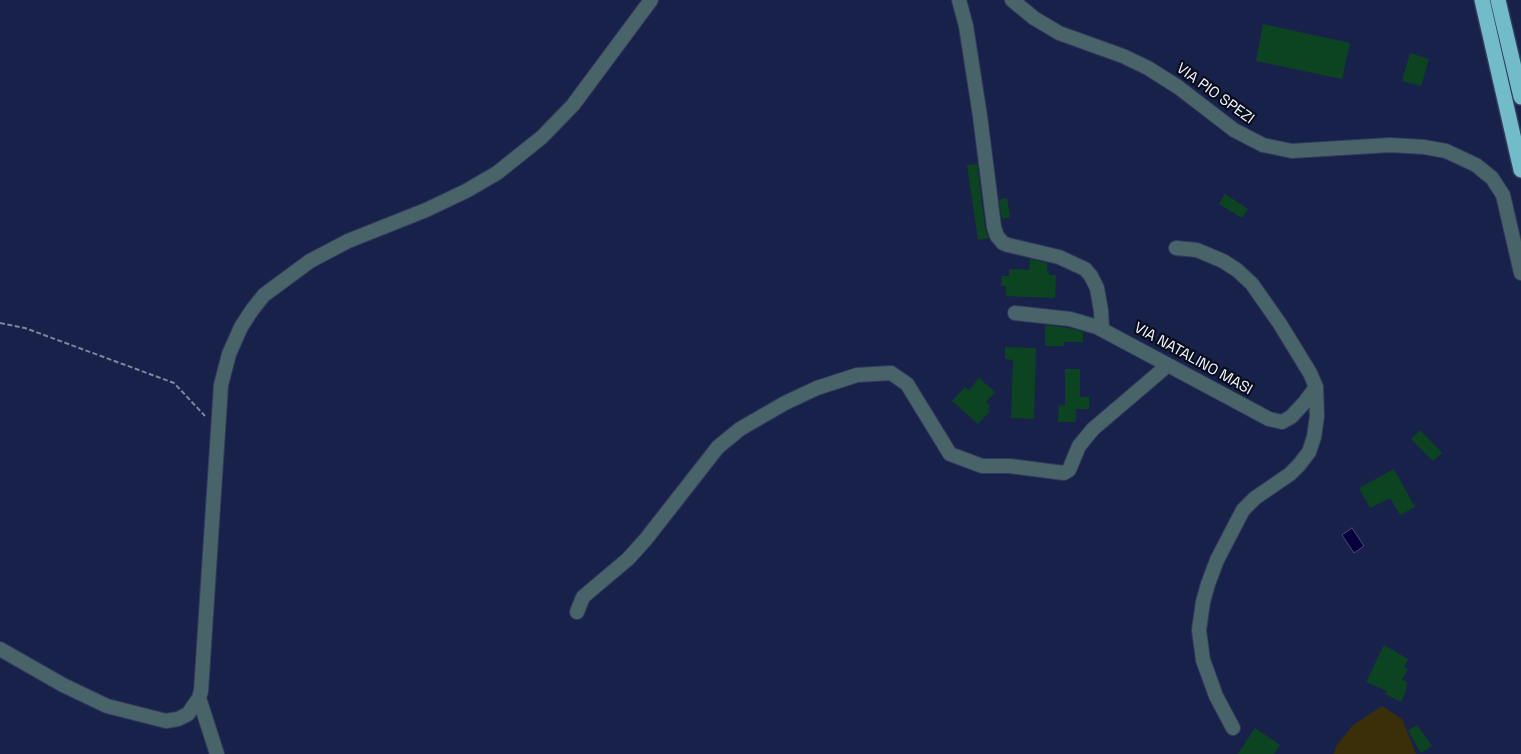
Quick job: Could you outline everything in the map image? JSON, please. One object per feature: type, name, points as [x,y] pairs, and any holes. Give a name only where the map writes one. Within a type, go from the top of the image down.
[{"type":"highway","points":[[1482,0],[1521,170]]},
{"type":"highway","points":[[1498,0],[1521,97]]},
{"type":"street","points":[[0,649],[63,685],[106,706],[156,719],[178,719],[188,714],[199,698],[201,691],[220,385],[229,354],[241,327],[252,310],[264,295],[310,261],[348,241],[426,210],[466,191],[497,173],[542,137],[573,105],[651,0]]},
{"type":"street","points":[[959,0],[966,26],[980,116],[994,228],[999,240],[1008,245],[1069,261],[1085,269],[1092,276],[1097,288],[1102,329]]},
{"type":"street","name":"VIA PIO SPEZI","points":[[1012,0],[1034,18],[1060,33],[1115,53],[1148,68],[1234,130],[1263,145],[1292,151],[1384,146],[1431,148],[1462,158],[1481,168],[1496,182],[1504,199],[1521,273]]},
{"type":"street","points":[[1176,248],[1196,250],[1223,261],[1237,270],[1252,284],[1298,351],[1316,387],[1316,430],[1309,452],[1294,470],[1252,501],[1238,517],[1217,560],[1203,602],[1199,630],[1203,660],[1216,696],[1233,728]]},
{"type":"street","name":"VIA NATALINO MASI","points":[[1015,313],[1070,319],[1102,329],[1270,419],[1282,422],[1305,402],[1316,387]]},
{"type":"street","points":[[577,612],[583,596],[628,559],[646,539],[718,447],[740,429],[785,403],[817,388],[857,375],[891,373],[907,384],[950,454],[982,466],[1010,466],[1064,473],[1069,470],[1079,446],[1093,429],[1168,365]]},
{"type":"street","points":[[199,698],[217,754]]},
{"type":"path","points":[[0,323],[25,328],[174,383],[217,429]]},
{"type":"shaded area","points":[[1352,528],[1364,546],[1354,553],[1342,535]]},
{"type":"shaded area","points":[[1382,706],[1402,719],[1416,754],[1334,754],[1336,746],[1353,725]]},
{"type":"building","points":[[1263,24],[1350,43],[1342,79],[1256,61]]},
{"type":"building","points":[[1410,53],[1429,59],[1421,86],[1402,81]]},
{"type":"building","points":[[977,164],[985,228],[989,238],[978,240],[967,165]]},
{"type":"building","points":[[1225,194],[1248,209],[1242,218],[1219,204]]},
{"type":"building","points":[[1007,198],[1010,217],[1002,219],[999,200]]},
{"type":"building","points":[[1030,259],[1047,263],[1049,275],[1056,275],[1055,298],[1006,296],[1006,286],[1001,286],[1002,276],[1009,276],[1009,269],[1029,270]]},
{"type":"building","points":[[1045,325],[1083,332],[1083,342],[1064,342],[1064,346],[1045,346]]},
{"type":"building","points":[[1005,347],[1036,348],[1034,419],[1011,418],[1013,360],[1005,359]]},
{"type":"building","points":[[1065,369],[1080,369],[1080,397],[1089,397],[1089,409],[1076,409],[1076,422],[1058,422],[1059,405],[1065,406]]},
{"type":"building","points":[[979,378],[995,392],[986,402],[990,406],[988,409],[990,411],[978,424],[952,401],[965,387],[969,390]]},
{"type":"building","points":[[1420,430],[1442,453],[1433,461],[1411,439]]},
{"type":"building","points":[[1394,469],[1415,507],[1400,515],[1390,498],[1370,508],[1359,488]]},
{"type":"building","points":[[1384,645],[1408,659],[1404,668],[1408,669],[1402,680],[1407,682],[1406,691],[1401,702],[1385,694],[1387,691],[1366,682]]},
{"type":"building","points":[[1417,725],[1432,746],[1421,753],[1408,731]]},
{"type":"building","points":[[1255,728],[1280,745],[1274,754],[1238,754]]}]
